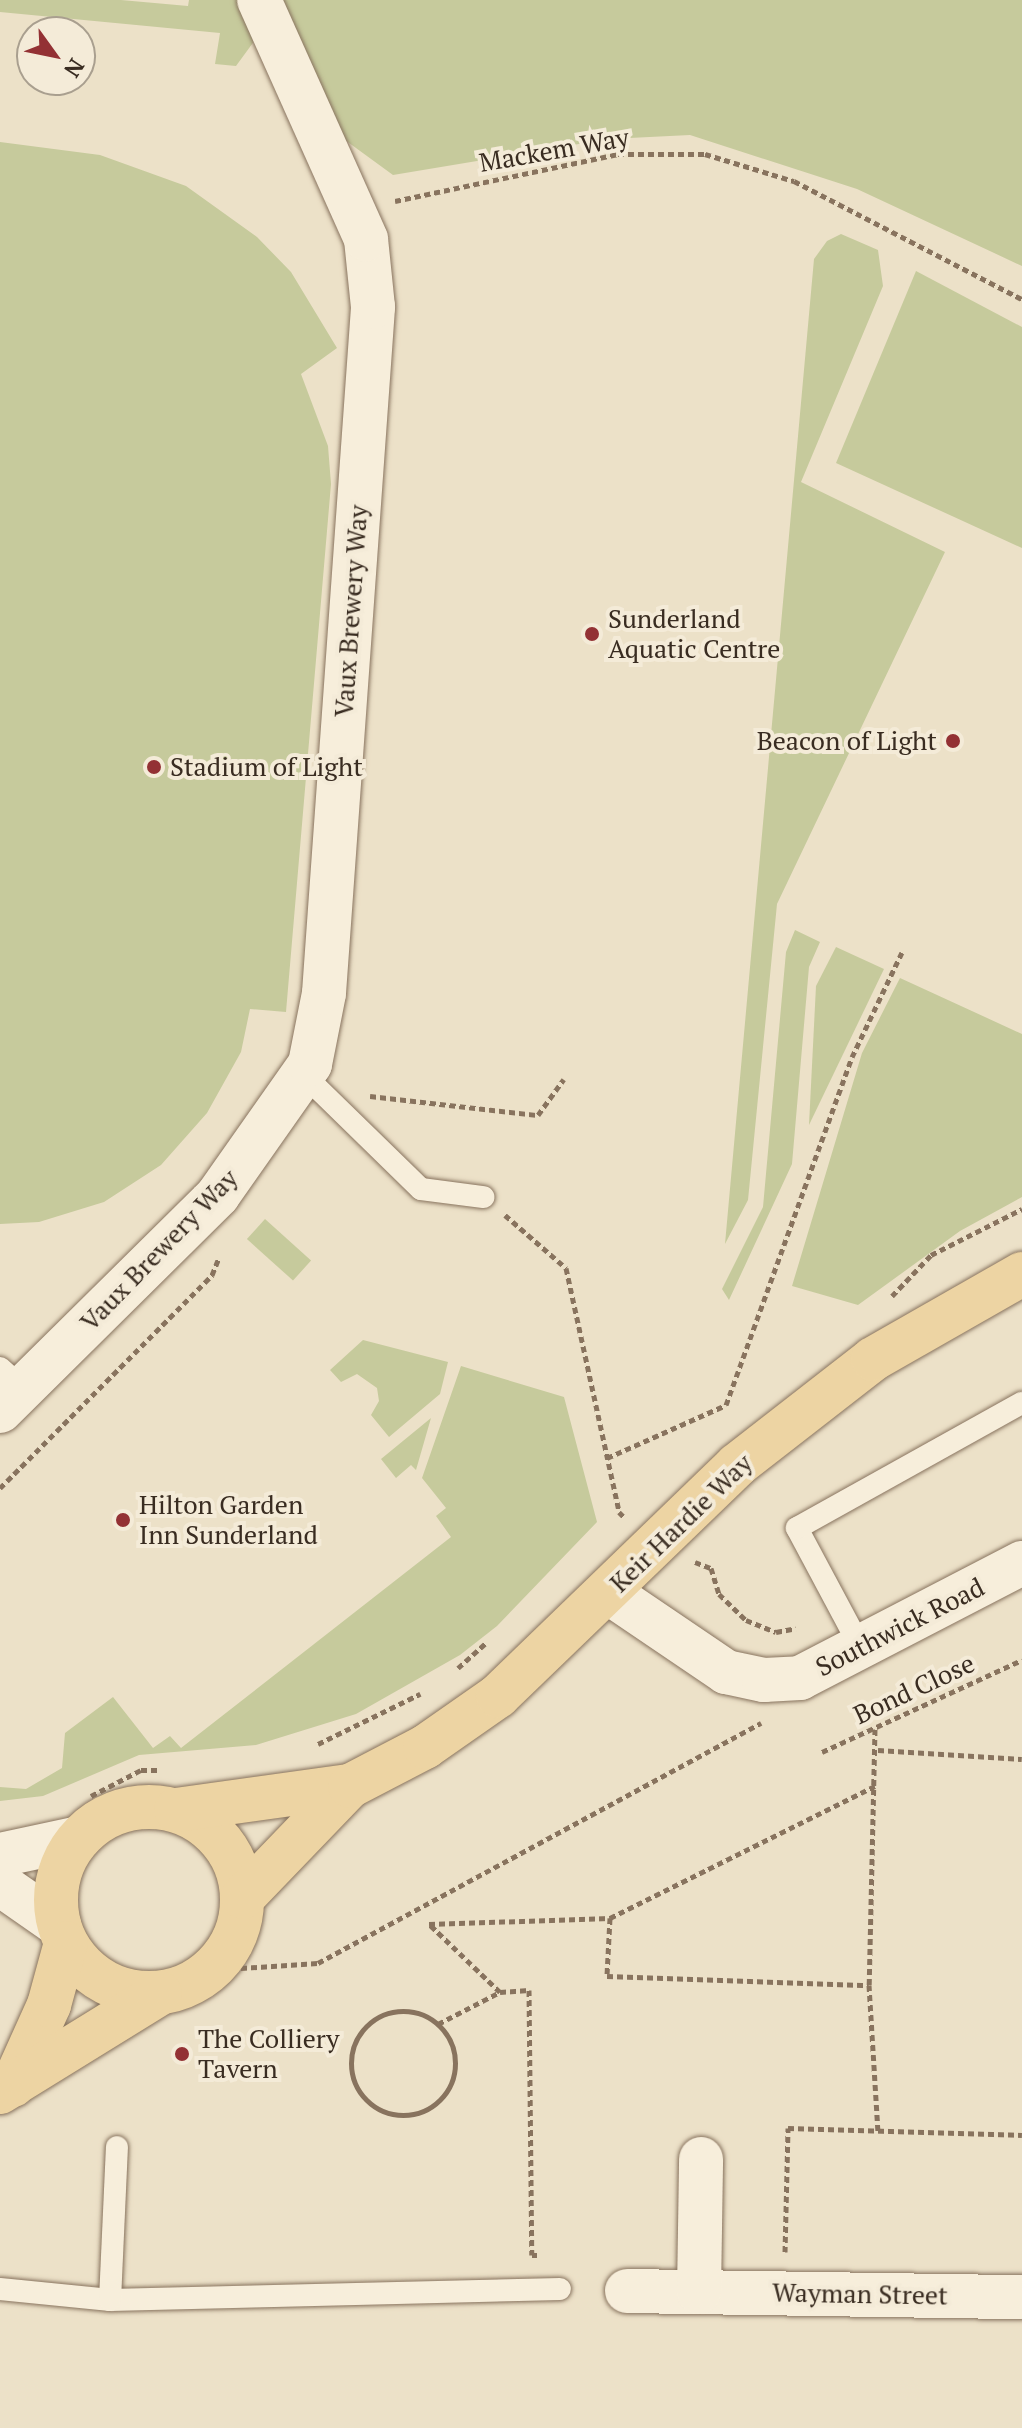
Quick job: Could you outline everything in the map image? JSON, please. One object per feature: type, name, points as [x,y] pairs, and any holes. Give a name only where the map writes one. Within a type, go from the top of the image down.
[{"type":"main road","name":"Keir Hardie Way","points":[[350,1786],[425,1747],[498,1696],[737,1465],[873,1359],[1022,1274]]},
{"type":"main road","points":[[6,2088],[49,2005],[62,1934],[58,1879],[79,1820],[121,1810],[173,1789],[350,1786]]},
{"type":"main road","points":[[243,1897],[350,1786]]},
{"type":"main road","points":[[62,1934],[83,1966],[105,1983],[132,1992],[160,1993],[188,1986],[211,1970],[240,1924],[243,1897],[238,1868],[224,1843],[173,1789]]},
{"type":"main road","points":[[6,2088],[160,1993]]},
{"type":"street","name":"Vaux Brewery Way","points":[[8,1389],[218,1195],[304,1075],[324,993],[373,307],[366,239],[259,0]]},
{"type":"street","name":"Southwick Road","points":[[608,1592],[726,1672],[764,1680],[800,1678],[1022,1563]]},
{"type":"street","points":[[0,1855],[79,1820]]},
{"type":"street","points":[[0,1884],[62,1934]]},
{"type":"street","points":[[699,2292],[701,2159]]},
{"type":"street","name":"Wayman Street","points":[[627,2291],[1022,2297]]},
{"type":"lane","points":[[304,1075],[421,1189],[483,1197]]},
{"type":"lane","points":[[861,1648],[797,1528],[1022,1403]]},
{"type":"lane","points":[[110,2300],[117,2147]]},
{"type":"lane","points":[[0,2289],[110,2300],[560,2289]]},
{"type":"path","name":"Mackem Way","points":[[355,220],[379,205],[618,154],[705,154],[794,181],[1022,299]]},
{"type":"path","points":[[607,1458],[726,1405],[852,1057],[902,952]]},
{"type":"path","points":[[349,1119],[372,1094],[538,1115],[564,1079]]},
{"type":"path","points":[[890,1298],[931,1255],[1022,1209]]},
{"type":"path","points":[[0,1488],[212,1275],[220,1254]]},
{"type":"path","points":[[614,1529],[633,1511]]},
{"type":"path","points":[[450,1675],[497,1633]]},
{"type":"path","name":"Bond Close","points":[[822,1752],[1022,1660]]},
{"type":"path","points":[[306,1746],[426,1691]]},
{"type":"path","points":[[875,1729],[878,1750],[869,1985],[878,2131]]},
{"type":"path","points":[[878,1750],[1022,1759]]},
{"type":"path","points":[[79,1820],[141,1770],[173,1789]]},
{"type":"path","points":[[500,1992],[429,1924],[610,1918],[875,1786]]},
{"type":"path","points":[[610,1918],[607,1976],[869,1985]]},
{"type":"path","points":[[438,2024],[500,1992],[529,1990],[532,2255],[562,2255],[560,2289]]},
{"type":"path","points":[[398,2012],[424,2015],[438,2024],[455,2054],[449,2087],[439,2101],[408,2115],[375,2107],[362,2096],[352,2072],[354,2047],[362,2032],[374,2020],[398,2012]]},
{"type":"path","points":[[783,2292],[788,2128],[1022,2135]]},
{"type":"green space","points":[[0,0],[121,0],[188,6],[189,0],[241,0],[255,40],[236,66],[215,64],[220,33],[96,21],[96,16],[0,12]]},
{"type":"green space","points":[[277,0],[1022,0],[1022,266],[857,189],[690,135],[609,139],[393,175],[345,140]]},
{"type":"green space","name":"Stadium of Light","points":[[0,142],[100,155],[186,186],[257,237],[291,272],[337,348],[301,374],[328,446],[331,484],[286,1012],[250,1009],[241,1052],[207,1113],[161,1165],[104,1202],[39,1222],[0,1224]]},
{"type":"green space","points":[[841,234],[878,250],[883,286],[801,482],[945,552],[777,904],[748,1200],[725,1244],[814,259],[827,241]]},
{"type":"green space","points":[[916,271],[1022,327],[1022,548],[836,463]]},
{"type":"green space","points":[[795,930],[820,942],[809,967],[792,1164],[729,1300],[722,1289],[763,1207],[786,952]]},
{"type":"green space","points":[[836,947],[884,969],[809,1125],[816,986]]},
{"type":"green space","points":[[900,978],[1022,1034],[1022,1197],[960,1231],[858,1305],[792,1286],[862,1053]]},
{"type":"green space","points":[[265,1219],[311,1260],[293,1281],[247,1239]]},
{"type":"green space","points":[[363,1340],[448,1362],[440,1394],[389,1437],[371,1415],[379,1401],[377,1388],[357,1374],[341,1382],[330,1370]]},
{"type":"green space","points":[[461,1366],[564,1397],[597,1522],[497,1626],[460,1655],[356,1714],[256,1745],[139,1755],[43,1796],[0,1801],[0,1787],[26,1789],[62,1768],[65,1733],[113,1697],[153,1748],[170,1736],[181,1748],[451,1537],[436,1516],[446,1508],[422,1478]]},
{"type":"green space","points":[[431,1418],[416,1470],[411,1465],[396,1478],[381,1459]]},
{"type":"place","name":"Sunderland Aquatic Centre","points":[[592,634]]},
{"type":"place","name":"Beacon of Light","points":[[953,741]]},
{"type":"place","name":"Stadium of Light","points":[[154,767]]},
{"type":"place","name":"Hilton Garden Inn Sunderland","points":[[123,1520]]},
{"type":"place","name":"The Colliery Tavern","points":[[182,2054]]}]
